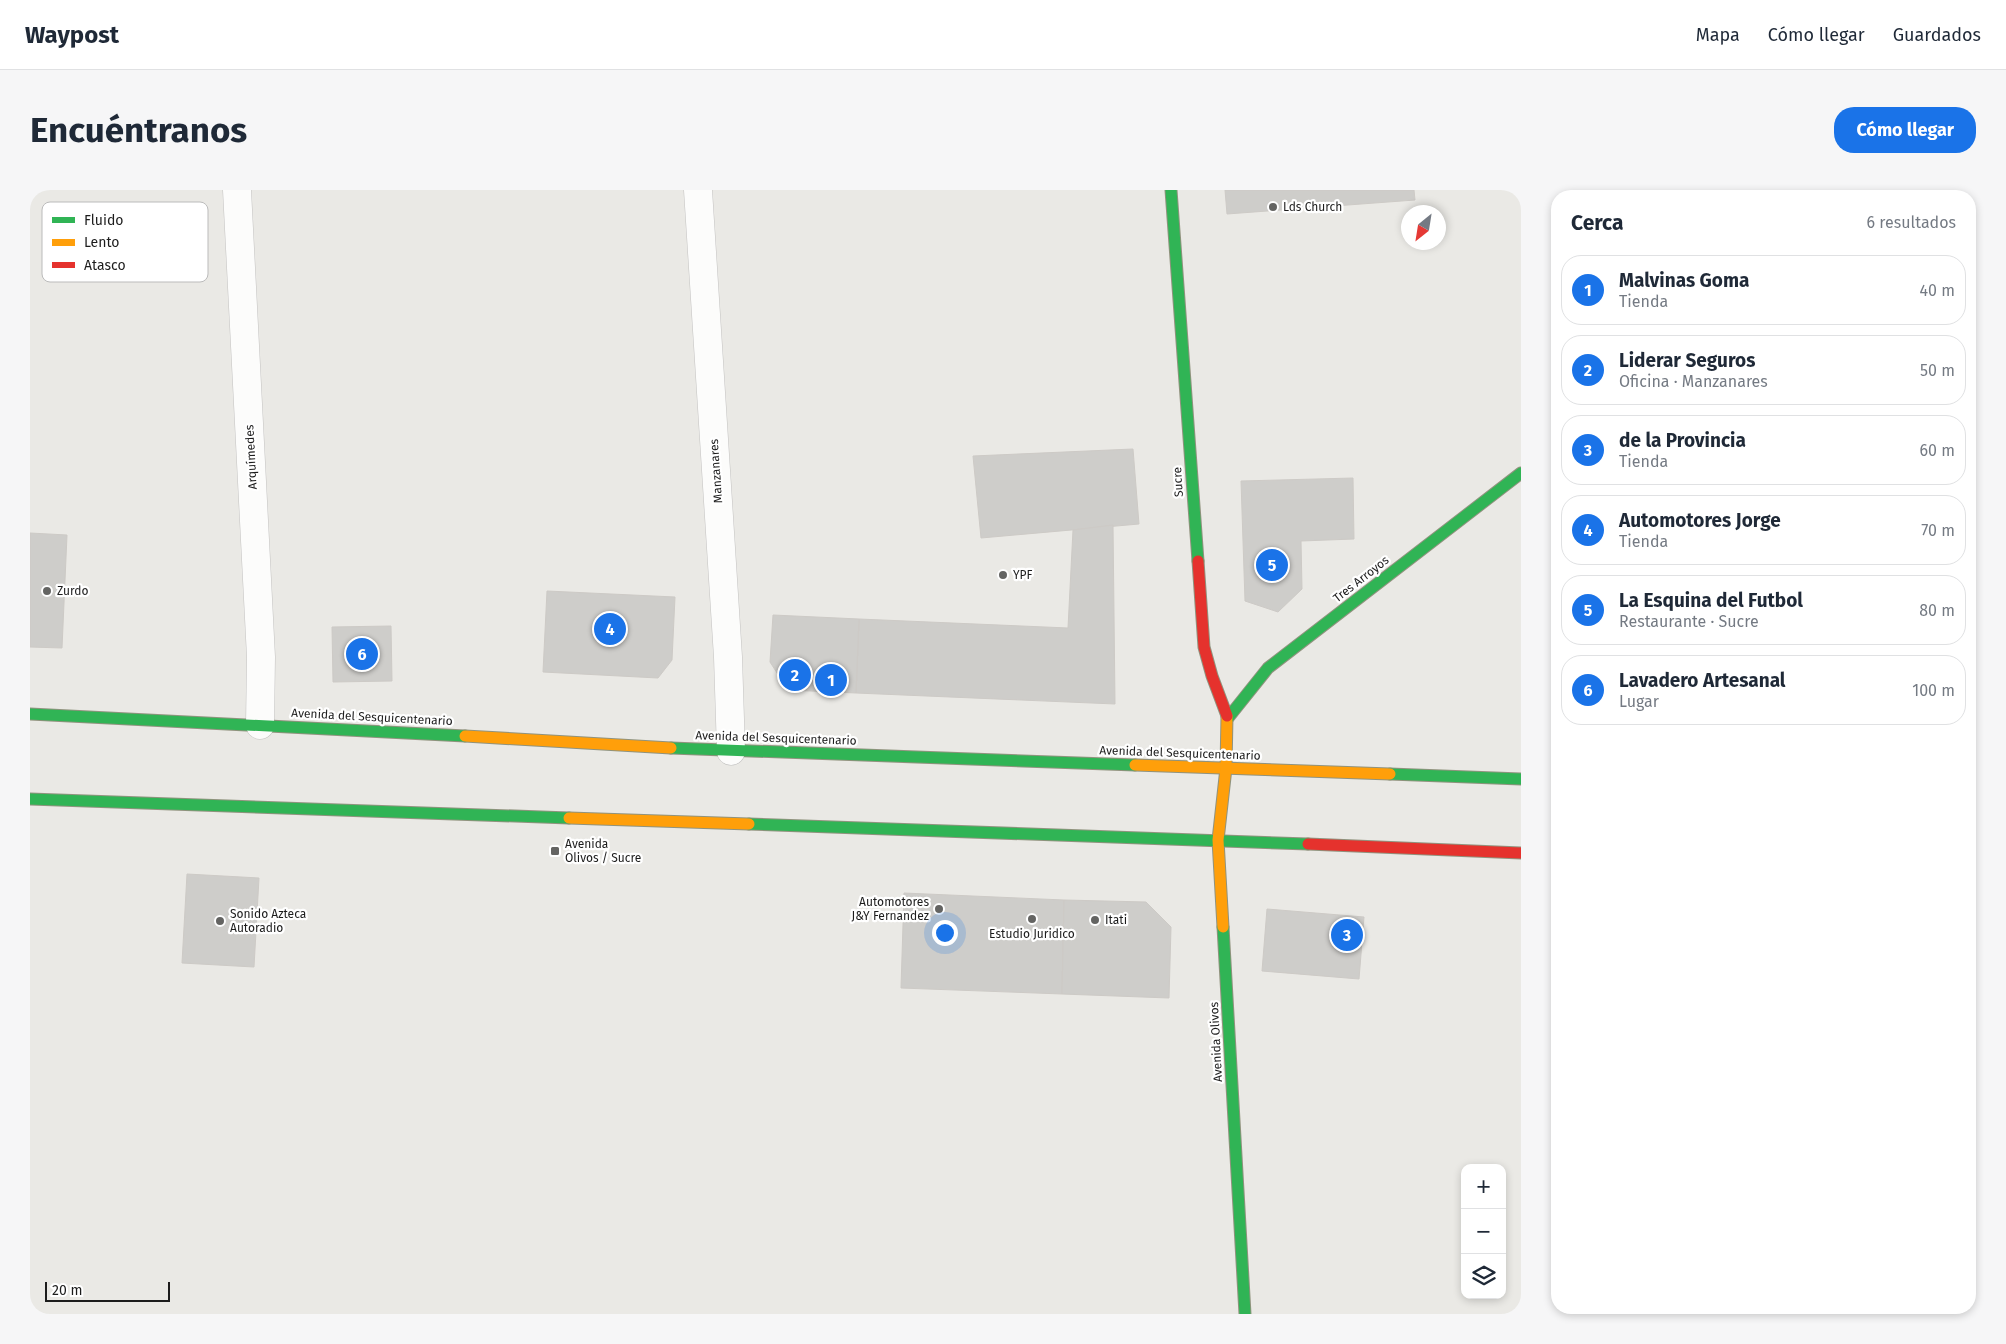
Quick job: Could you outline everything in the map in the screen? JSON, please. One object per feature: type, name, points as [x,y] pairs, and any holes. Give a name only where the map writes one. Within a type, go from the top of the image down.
[{"type":"main road","name":"Sucre","points":[[1171,190],[1204,647],[1212,676],[1228,718],[1226,768]]},
{"type":"main road","name":"Tres Arroyos","points":[[1228,718],[1268,668],[1521,473]]},
{"type":"main road","name":"Avenida del Sesquicentenario","points":[[30,714],[731,751],[1521,779]]},
{"type":"main road","name":"Avenida Olivos","points":[[1226,768],[1218,840],[1245,1314]]},
{"type":"main road","points":[[30,800],[1218,840],[1521,853]]},
{"type":"street","name":"Arquímedes","points":[[237,190],[261,656],[260,725]]},
{"type":"street","name":"Manzanares","points":[[698,190],[728,657],[731,751]]},
{"type":"building","name":"Lds Church","points":[[1225,190],[1414,190],[1415,200],[1227,214]]},
{"type":"building","points":[[1133,449],[1139,524],[981,538],[973,456]]},
{"type":"building","points":[[1353,478],[1354,539],[1301,541],[1302,589],[1278,612],[1245,601],[1241,481]]},
{"type":"building","points":[[1113,525],[1115,704],[856,693],[859,619],[1068,628],[1073,530]]},
{"type":"building","name":"Zurdo","points":[[30,533],[67,535],[62,648],[30,647]]},
{"type":"building","points":[[547,591],[675,597],[672,660],[658,678],[543,672]]},
{"type":"building","points":[[773,615],[859,619],[856,693],[788,690],[770,662]]},
{"type":"building","points":[[391,626],[392,681],[333,682],[332,627]]},
{"type":"building","name":"Sonido Azteca Autoradio","points":[[187,874],[259,878],[254,967],[182,963]]},
{"type":"building","points":[[904,893],[1064,900],[1062,994],[901,988]]},
{"type":"building","points":[[1064,900],[1146,902],[1171,927],[1169,998],[1062,994]]},
{"type":"building","points":[[1267,909],[1364,917],[1359,979],[1262,971]]},
{"type":"traffic: fast","points":[[1171,190],[1198,561]]},
{"type":"traffic: fast","points":[[1228,718],[1268,668],[1521,473]]},
{"type":"traffic: fast","points":[[30,714],[465,736]]},
{"type":"traffic: fast","points":[[671,748],[1135,765]]},
{"type":"traffic: fast","points":[[1390,774],[1521,779]]},
{"type":"traffic: fast","points":[[30,799],[569,818]]},
{"type":"traffic: fast","points":[[749,824],[1308,844]]},
{"type":"traffic: fast","points":[[1223,927],[1245,1314]]},
{"type":"traffic: slow","points":[[1223,927],[1218,840],[1226,768],[1227,716]]},
{"type":"traffic: slow","points":[[465,736],[671,748]]},
{"type":"traffic: slow","points":[[1135,765],[1390,774]]},
{"type":"traffic: slow","points":[[569,818],[749,824]]},
{"type":"traffic: jam","points":[[1198,561],[1204,647],[1212,676],[1227,716]]},
{"type":"traffic: jam","points":[[1308,844],[1521,853]]},
{"type":"place","name":"Lds Church","points":[[1273,207]]},
{"type":"place","name":"La Esquina del Futbol","points":[[1272,565]]},
{"type":"place","name":"YPF","points":[[1003,575]]},
{"type":"place","name":"Zurdo","points":[[47,591]]},
{"type":"place","name":"Automotores Jorge","points":[[610,629]]},
{"type":"place","name":"Lavadero Artesanal","points":[[362,654]]},
{"type":"place","name":"Liderar Seguros","points":[[795,675]]},
{"type":"place","name":"Malvinas Goma","points":[[831,680]]},
{"type":"place","name":"Avenida Olivos / Sucre","points":[[555,851]]},
{"type":"place","name":"Automotores J&Y Fernandez","points":[[939,909]]},
{"type":"place","name":"Estudio Juridico","points":[[1032,919]]},
{"type":"place","name":"Itati","points":[[1095,920]]},
{"type":"place","name":"Sonido Azteca Autoradio","points":[[220,921]]},
{"type":"place","name":"de la Provincia","points":[[1347,935]]}]
